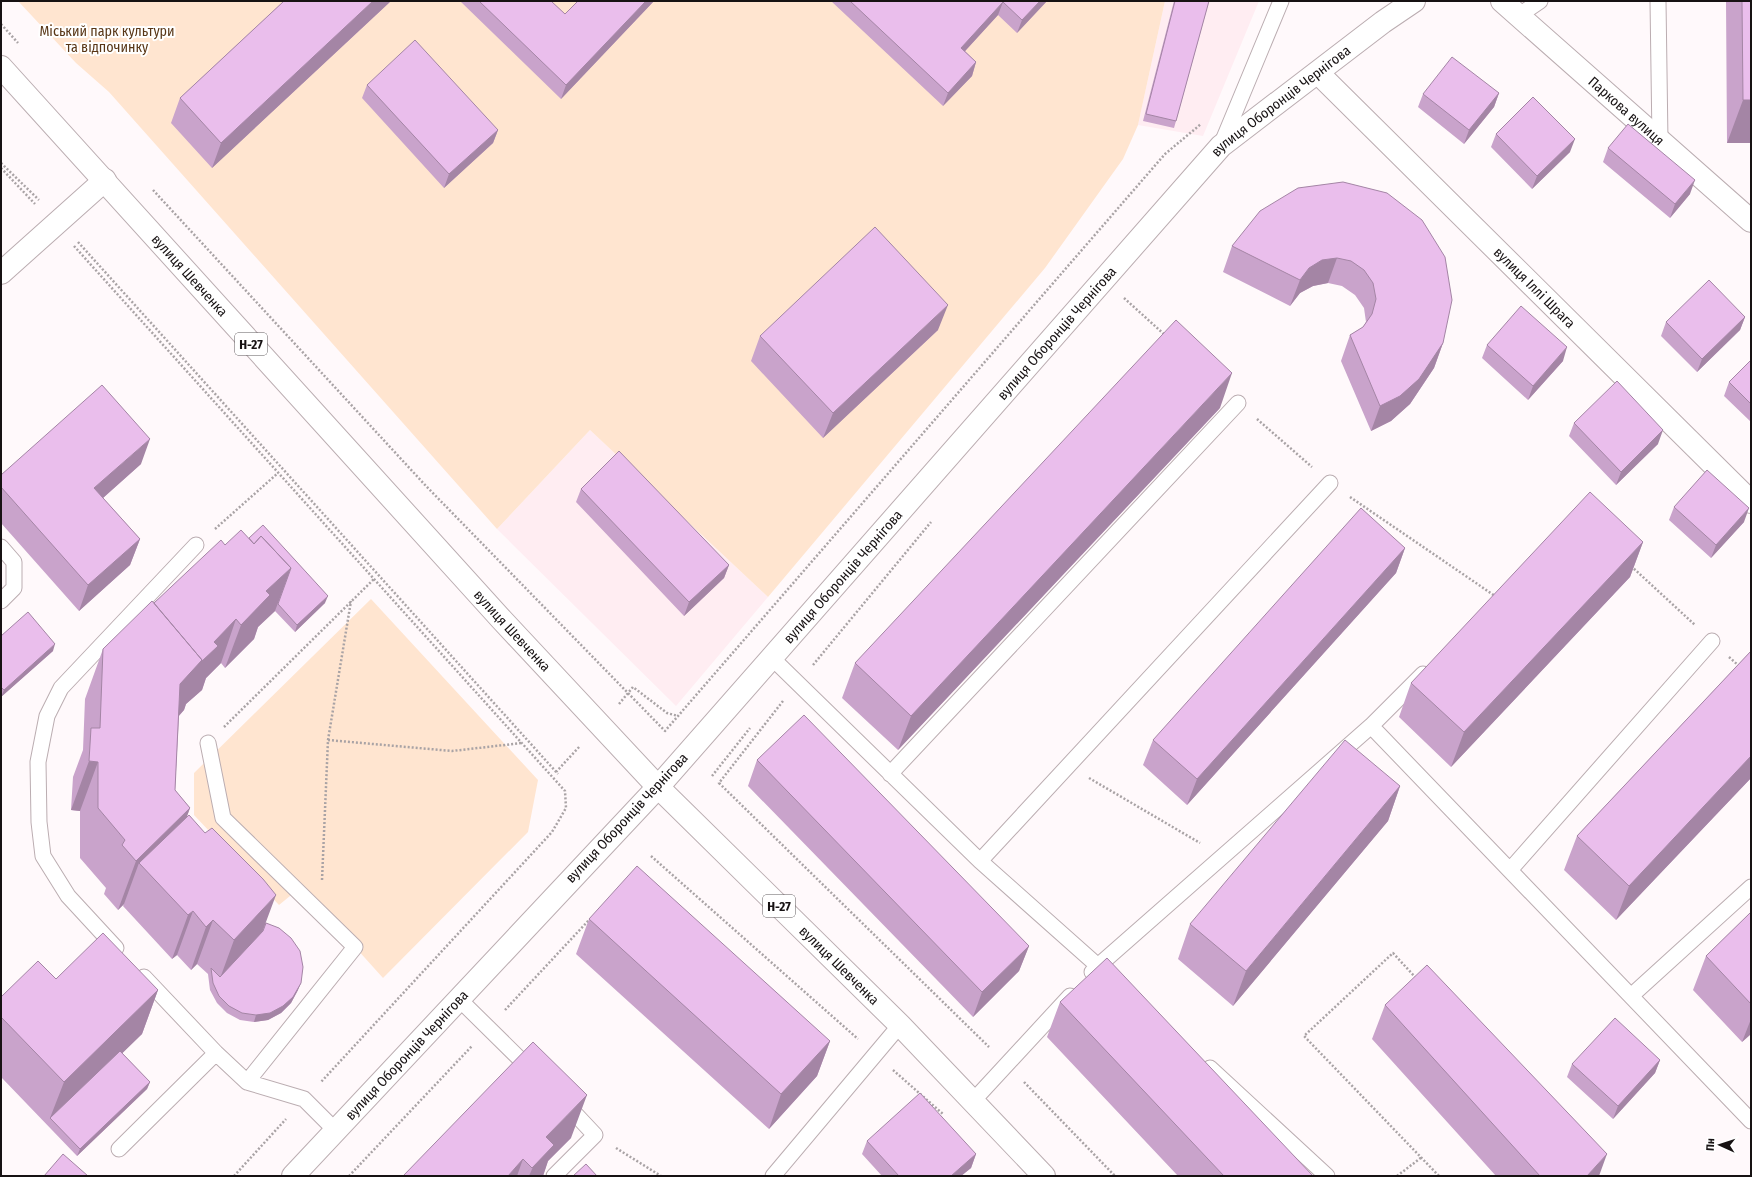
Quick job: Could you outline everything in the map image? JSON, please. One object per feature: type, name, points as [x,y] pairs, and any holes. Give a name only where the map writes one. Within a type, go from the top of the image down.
[{"type":"street","name":"вулиця Оборонців Чернігова","points":[[292,1176],[336,1131],[658,787],[1221,146],[1384,22],[1414,1]]},
{"type":"street","name":"Паркова вулиця","points":[[1502,1],[1751,221]]},
{"type":"street","name":"вулиця Шевченка","points":[[1,67],[105,180],[502,620],[658,787],[900,1025],[1044,1176]]},
{"type":"street","name":"вулиця Іллі Шрага","points":[[1318,73],[1751,502]]},
{"type":"street","points":[[1,273],[105,180]]},
{"type":"lane","points":[[1221,146],[1281,1]]},
{"type":"lane","points":[[1518,16],[1540,1]]},
{"type":"lane","points":[[1658,1],[1660,141]]},
{"type":"lane","points":[[890,774],[1238,403]]},
{"type":"lane","points":[[980,861],[1330,483]]},
{"type":"lane","points":[[196,545],[61,688],[47,716],[38,762],[38,822],[43,856],[68,896],[216,1053],[247,1082],[304,1099],[336,1131]]},
{"type":"lane","points":[[1,547],[14,562],[14,588],[1,601]]},
{"type":"lane","points":[[1510,870],[1712,641]]},
{"type":"lane","points":[[772,658],[980,861],[1122,987]]},
{"type":"lane","points":[[973,1101],[1098,966],[1371,726],[1432,665]]},
{"type":"lane","points":[[1371,726],[1751,1121]]},
{"type":"lane","points":[[208,743],[223,818],[355,947],[247,1082]]},
{"type":"lane","points":[[1631,996],[1751,887]]},
{"type":"lane","points":[[459,999],[544,1082]]},
{"type":"lane","points":[[773,1176],[900,1025]]},
{"type":"lane","points":[[119,1149],[216,1053]]},
{"type":"lane","points":[[1198,1057],[1326,1176]]},
{"type":"lane","points":[[554,1176],[595,1135],[555,1093]]},
{"type":"path","points":[[1,24],[21,46]]},
{"type":"path","points":[[152,188],[426,486],[665,731],[1165,154],[1205,120]]},
{"type":"path","points":[[1,163],[558,774]]},
{"type":"path","points":[[1,168],[57,223],[278,473],[565,791],[566,808],[552,832],[234,1176]]},
{"type":"path","points":[[196,545],[278,473]]},
{"type":"path","points":[[1330,483],[1499,599]]},
{"type":"path","points":[[1631,565],[1740,667]]},
{"type":"path","points":[[208,743],[374,579]]},
{"type":"path","points":[[320,912],[328,740],[351,601]]},
{"type":"path","points":[[798,683],[719,783],[1007,1064],[1116,1176]]},
{"type":"path","points":[[328,740],[452,751],[522,743]]},
{"type":"path","points":[[1068,766],[1223,857]]},
{"type":"path","points":[[651,856],[945,1116]]},
{"type":"path","points":[[1420,982],[1393,953],[1304,1036],[1439,1176]]},
{"type":"path","points":[[595,1135],[661,1176]]},
{"type":"path","points":[[1397,1176],[1422,1157]]},
{"type":"shaded area","points":[[1165,1],[1259,1],[1203,136],[1138,125]]},
{"type":"shaded area","points":[[590,430],[768,597],[676,706],[497,529]]},
{"type":"green space","name":"Міський парк культури та відпочинку","points":[[18,1],[1165,1],[1138,125],[1123,159],[1045,268],[768,597],[590,430],[497,529],[109,92],[76,63]]},
{"type":"green space","points":[[371,599],[538,780],[528,832],[383,978],[301,887],[279,905],[194,815],[194,773]]},
{"type":"building","points":[[284,1],[373,1],[221,143],[180,98]]},
{"type":"building","points":[[479,1],[551,1],[565,14],[578,1],[646,1],[566,85]]},
{"type":"building","points":[[850,1],[1040,1],[1022,20],[1003,2],[961,48],[976,62],[948,93]]},
{"type":"building","points":[[1175,1],[1209,1],[1176,121],[1146,114]]},
{"type":"building","points":[[1742,1],[1751,1],[1751,100],[1743,100]]},
{"type":"building","points":[[415,40],[498,130],[449,174],[367,85]]},
{"type":"building","points":[[1452,57],[1499,93],[1469,130],[1423,94]]},
{"type":"building","points":[[1533,97],[1575,139],[1537,176],[1496,134]]},
{"type":"building","points":[[1628,124],[1695,180],[1675,204],[1608,148]]},
{"type":"building","points":[[1343,182],[1387,193],[1422,220],[1445,257],[1452,300],[1443,343],[1419,379],[1400,396],[1380,406],[1350,335],[1363,327],[1372,314],[1376,299],[1373,283],[1364,270],[1351,261],[1337,258],[1322,260],[1309,268],[1300,280],[1232,246],[1260,211],[1298,188]]},
{"type":"building","points":[[875,227],[948,305],[833,413],[760,336]]},
{"type":"building","points":[[1709,280],[1745,317],[1702,359],[1666,322]]},
{"type":"building","points":[[1521,306],[1567,347],[1533,386],[1487,345]]},
{"type":"building","points":[[1176,320],[1232,373],[911,716],[855,663]]},
{"type":"building","points":[[1751,360],[1751,404],[1729,382]]},
{"type":"building","points":[[1617,381],[1663,430],[1621,472],[1574,423]]},
{"type":"building","points":[[102,385],[150,439],[94,488],[140,539],[88,585],[1,487],[1,475]]},
{"type":"building","points":[[619,451],[729,565],[689,602],[581,489]]},
{"type":"building","points":[[1707,470],[1749,508],[1716,545],[1674,507]]},
{"type":"building","points":[[1590,492],[1643,542],[1464,732],[1411,683]]},
{"type":"building","points":[[1361,508],[1405,548],[1197,779],[1153,740]]},
{"type":"building","points":[[263,525],[328,596],[297,625],[278,604],[291,568],[261,536],[254,544],[249,538]]},
{"type":"building","points":[[241,530],[254,544],[261,536],[291,568],[266,591],[270,595],[241,625],[236,619],[214,642],[218,646],[201,662],[202,660],[154,603],[221,540],[225,545]]},
{"type":"building","points":[[152,601],[202,660],[180,684],[175,790],[190,808],[136,861],[122,845],[125,840],[98,808],[98,762],[89,761],[91,728],[100,728],[103,649]]},
{"type":"building","points":[[28,612],[55,644],[4,690],[1,687],[1,636]]},
{"type":"building","points":[[1751,651],[1751,756],[1629,886],[1577,836]]},
{"type":"building","points":[[804,715],[1029,946],[982,992],[757,760]]},
{"type":"building","points":[[1345,740],[1400,786],[1246,971],[1190,924]]},
{"type":"building","points":[[189,815],[205,833],[212,828],[263,879],[276,895],[234,940],[213,920],[206,927],[193,911],[188,915],[139,863]]},
{"type":"building","points":[[637,866],[830,1041],[781,1094],[589,919]]},
{"type":"building","points":[[1751,912],[1751,1004],[1706,956]]},
{"type":"building","points":[[266,923],[279,928],[291,938],[300,951],[303,967],[301,983],[293,997],[283,1006],[270,1013],[256,1015],[242,1013],[229,1006],[219,996],[213,983],[211,968],[220,977],[263,931]]},
{"type":"building","points":[[103,933],[158,990],[64,1082],[1,1017],[1,997],[38,961],[56,979]]},
{"type":"building","points":[[1107,958],[1313,1176],[1224,1176],[1060,1002]]},
{"type":"building","points":[[1427,965],[1607,1154],[1587,1176],[1540,1176],[1385,1005]]},
{"type":"building","points":[[1615,1018],[1660,1060],[1618,1106],[1572,1064]]},
{"type":"building","points":[[533,1042],[587,1095],[546,1137],[554,1145],[532,1168],[523,1159],[508,1176],[403,1176]]},
{"type":"building","points":[[120,1051],[150,1082],[80,1149],[50,1118]]},
{"type":"building","points":[[920,1093],[976,1154],[951,1176],[899,1176],[867,1141]]},
{"type":"building","points":[[63,1154],[88,1176],[44,1176]]},
{"type":"building","points":[[586,1164],[597,1176],[573,1176]]}]
